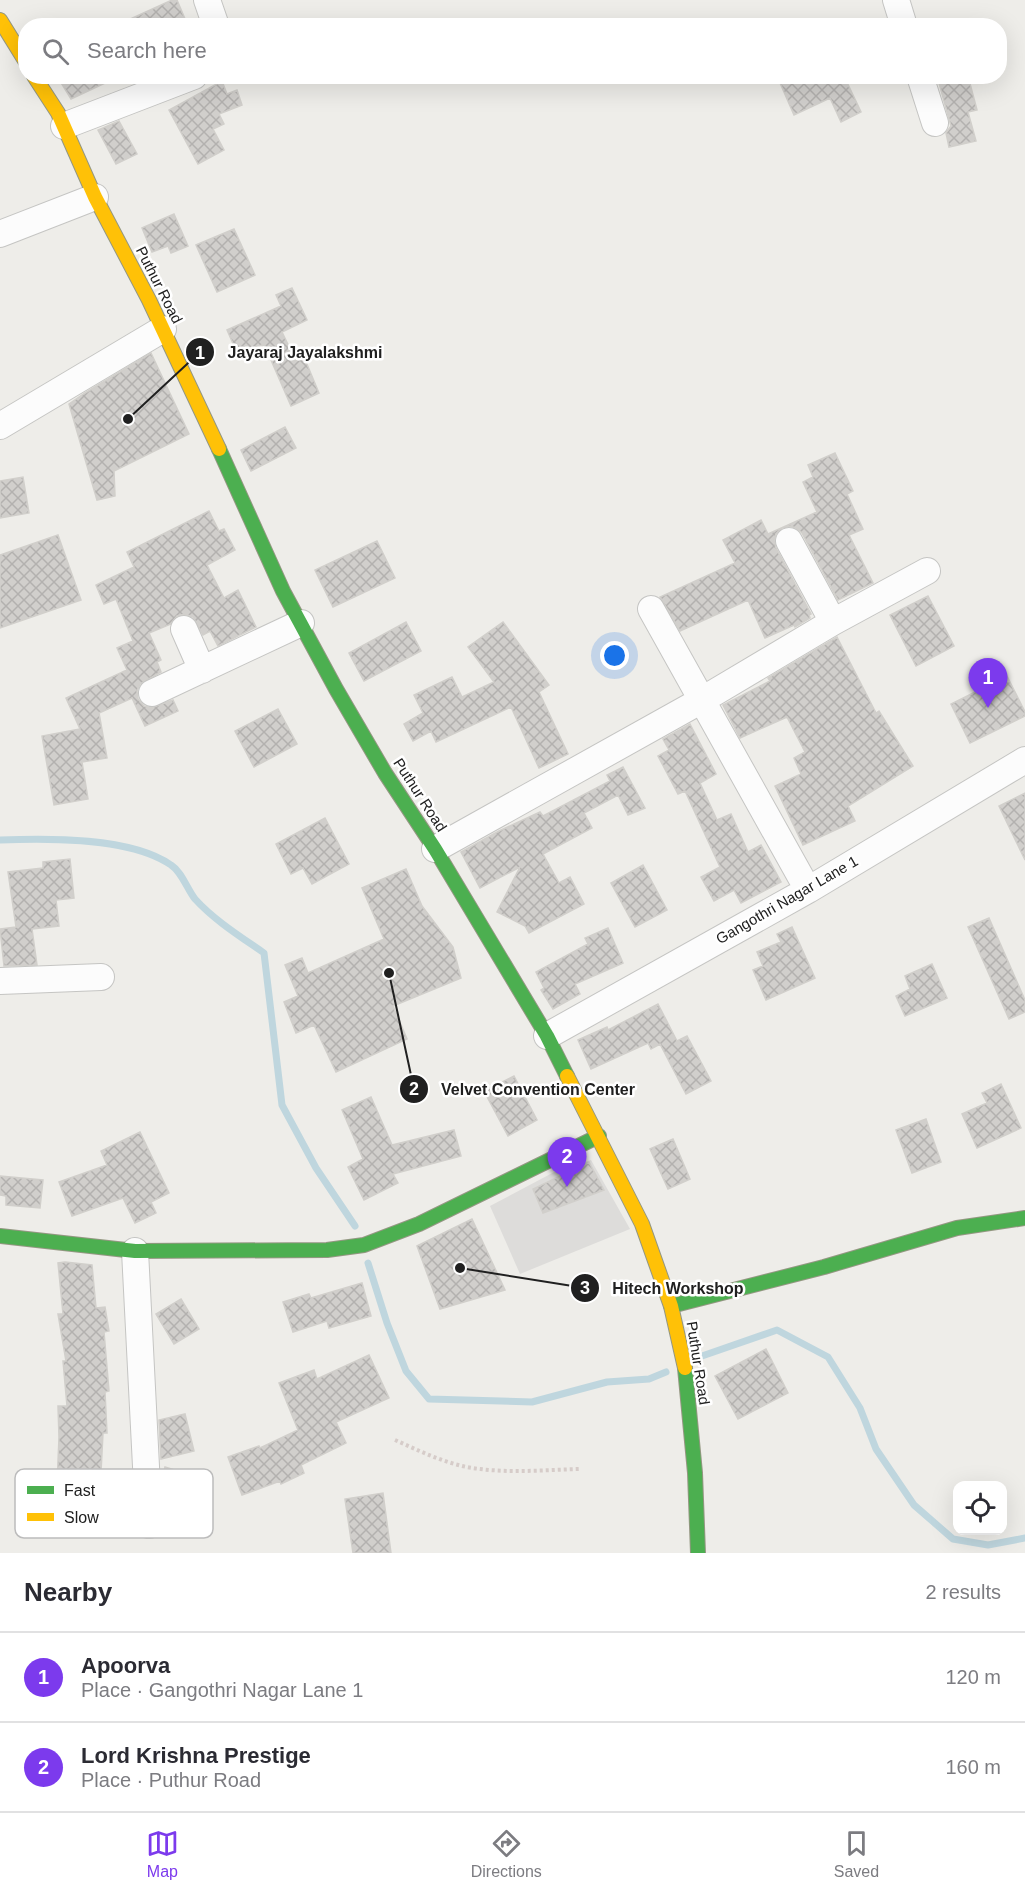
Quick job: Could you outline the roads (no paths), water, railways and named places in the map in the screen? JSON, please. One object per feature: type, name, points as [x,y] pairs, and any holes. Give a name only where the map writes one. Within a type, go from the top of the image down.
[{"type":"street","points":[[207,0],[213,18]]},
{"type":"street","points":[[896,0],[902,18]]},
{"type":"street","points":[[0,20],[18,50]]},
{"type":"street","name":"Puthur Road","points":[[39,84],[64,126],[95,197],[163,329],[283,591],[336,689],[547,1036],[642,1224],[671,1306],[686,1371],[695,1473],[698,1553]]},
{"type":"street","points":[[64,126],[173,84]]},
{"type":"street","points":[[923,84],[935,123]]},
{"type":"street","points":[[0,234],[95,197]]},
{"type":"street","points":[[0,426],[163,329]]},
{"type":"street","points":[[789,541],[833,622]]},
{"type":"street","points":[[435,849],[702,700],[833,622],[927,570]]},
{"type":"street","points":[[651,609],[808,890]]},
{"type":"street","points":[[152,693],[301,623]]},
{"type":"street","points":[[184,629],[202,670]]},
{"type":"street","name":"Gangothri Nagar Lane 1","points":[[547,1036],[808,890],[1025,760]]},
{"type":"street","points":[[0,981],[101,977]]},
{"type":"street","points":[[0,1236],[135,1251],[327,1250],[364,1245],[419,1224],[598,1136]]},
{"type":"street","points":[[671,1306],[824,1267],[957,1227],[1025,1218]]},
{"type":"street","points":[[135,1251],[146,1469]]},
{"type":"waterway","points":[[0,840],[88,841],[112,844],[154,856],[175,868],[195,899],[211,914],[264,953],[282,1105],[316,1168],[355,1226]]},
{"type":"waterway","points":[[368,1263],[387,1323],[406,1371],[429,1399],[532,1402],[607,1382],[649,1379],[666,1372]]},
{"type":"waterway","points":[[702,1356],[777,1330],[828,1357],[860,1408],[876,1449],[914,1505],[953,1539],[988,1545],[1025,1538]]},
{"type":"place","name":"Jayaraj Jayalakshmi","points":[[128,419]]},
{"type":"place","name":"Apoorva","points":[[988,708]]},
{"type":"place","name":"Velvet Convention Center","points":[[389,973]]},
{"type":"place","name":"Lord Krishna Prestige","points":[[567,1187]]},
{"type":"place","name":"Hitech Workshop","points":[[460,1268]]}]
